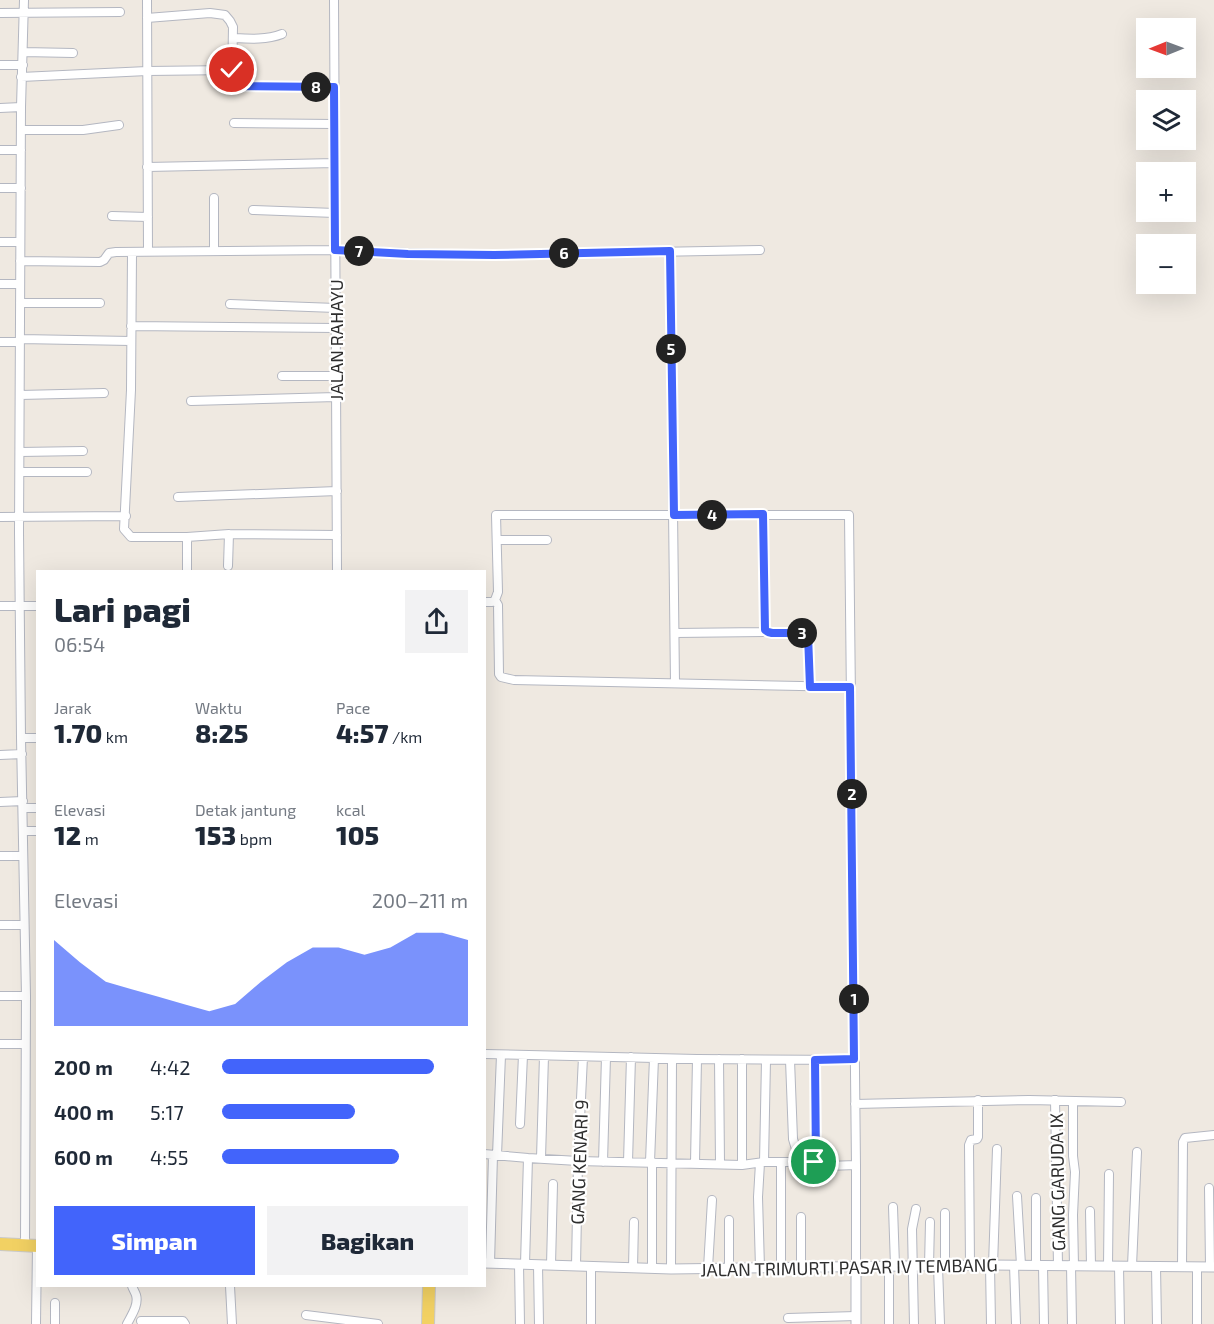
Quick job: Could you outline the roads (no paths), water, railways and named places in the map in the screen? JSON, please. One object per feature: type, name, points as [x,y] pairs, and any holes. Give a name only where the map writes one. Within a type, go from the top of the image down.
[{"type":"main road","points":[[0,1244],[33,1246]]},
{"type":"main road","points":[[428,1324],[429,1287]]},
{"type":"street","points":[[24,0],[21,77],[19,535],[25,1044],[36,1324]]},
{"type":"street","points":[[147,0],[148,252]]},
{"type":"street","name":"JALAN RAHAYU","points":[[334,0],[337,570]]},
{"type":"street","points":[[0,14],[120,12]]},
{"type":"street","points":[[147,18],[219,13],[225,15],[233,27],[232,82],[236,86],[334,87]]},
{"type":"street","points":[[233,38],[271,38],[282,33]]},
{"type":"street","points":[[23,52],[73,53]]},
{"type":"street","points":[[0,64],[22,65]]},
{"type":"street","points":[[21,77],[147,71],[232,70]]},
{"type":"street","points":[[0,108],[21,107]]},
{"type":"street","points":[[234,123],[334,124]]},
{"type":"street","points":[[21,130],[83,130],[119,125]]},
{"type":"street","points":[[0,150],[21,150]]},
{"type":"street","points":[[147,167],[335,163]]},
{"type":"street","points":[[0,188],[21,188]]},
{"type":"street","points":[[214,198],[214,251]]},
{"type":"street","points":[[253,210],[335,213]]},
{"type":"street","points":[[112,216],[148,217]]},
{"type":"street","points":[[0,242],[20,242]]},
{"type":"street","points":[[20,261],[93,263],[104,260],[111,252],[335,250],[494,255],[760,250]]},
{"type":"street","points":[[670,251],[675,683]]},
{"type":"street","points":[[132,253],[129,441],[124,529],[131,537],[229,534],[337,535]]},
{"type":"street","points":[[0,284],[20,284]]},
{"type":"street","points":[[20,303],[100,303]]},
{"type":"street","points":[[230,304],[336,308]]},
{"type":"street","points":[[131,326],[336,328]]},
{"type":"street","points":[[0,342],[131,341]]},
{"type":"street","points":[[282,376],[336,376]]},
{"type":"street","points":[[20,394],[104,393]]},
{"type":"street","points":[[191,401],[336,397]]},
{"type":"street","points":[[20,452],[83,451]]},
{"type":"street","points":[[20,472],[87,471]]},
{"type":"street","points":[[178,497],[337,491]]},
{"type":"street","points":[[495,600],[498,592],[496,514],[849,515],[856,1320],[788,1318]]},
{"type":"street","points":[[763,514],[764,624],[768,632]]},
{"type":"street","points":[[0,517],[126,516]]},
{"type":"street","points":[[228,566],[229,534]]},
{"type":"street","points":[[187,537],[187,570]]},
{"type":"street","points":[[497,540],[547,540]]},
{"type":"street","points":[[495,600],[498,605],[499,674],[501,677],[514,680],[850,687]]},
{"type":"street","points":[[486,602],[495,600]]},
{"type":"street","points":[[0,606],[36,606]]},
{"type":"street","points":[[675,633],[805,633],[808,635],[810,687]]},
{"type":"street","points":[[21,738],[36,738]]},
{"type":"street","points":[[0,755],[22,754]]},
{"type":"street","points":[[0,802],[36,807]]},
{"type":"street","points":[[23,831],[36,831]]},
{"type":"street","points":[[0,856],[23,856]]},
{"type":"street","points":[[0,925],[24,925]]},
{"type":"street","points":[[0,996],[26,996]]},
{"type":"street","points":[[0,1044],[25,1044]]},
{"type":"street","points":[[486,1054],[672,1059],[854,1059]]},
{"type":"street","points":[[487,1263],[491,1154],[501,1055]]},
{"type":"street","points":[[520,1124],[523,1055]]},
{"type":"street","points":[[541,1158],[544,1056]]},
{"type":"street","name":"GANG KENARI 9","points":[[576,1266],[583,1057]]},
{"type":"street","points":[[603,1162],[606,1057]]},
{"type":"street","points":[[628,1162],[631,1057]]},
{"type":"street","points":[[652,1268],[651,1162],[654,1058]]},
{"type":"street","points":[[671,1269],[672,1059]]},
{"type":"street","points":[[695,1163],[697,1059]]},
{"type":"street","points":[[719,1059],[720,1164]]},
{"type":"street","points":[[742,1059],[742,1165]]},
{"type":"street","points":[[760,1268],[758,1197],[762,1162],[766,1060]]},
{"type":"street","points":[[790,1060],[795,1163]]},
{"type":"street","points":[[815,1060],[816,1163]]},
{"type":"street","points":[[855,1104],[978,1100],[1121,1102]]},
{"type":"street","points":[[970,1265],[969,1145],[971,1140],[978,1137],[978,1100]]},
{"type":"street","name":"GANG GARUDA IX","points":[[1055,1100],[1058,1265]]},
{"type":"street","points":[[1072,1324],[1075,1172],[1073,1101]]},
{"type":"street","points":[[1182,1267],[1183,1142],[1185,1138],[1214,1135]]},
{"type":"street","points":[[991,1324],[997,1149]]},
{"type":"street","points":[[1132,1266],[1137,1152]]},
{"type":"street","points":[[491,1154],[603,1162],[742,1165],[762,1162],[816,1163],[827,1166],[856,1165]]},
{"type":"street","points":[[520,1324],[528,1158]]},
{"type":"street","points":[[781,1163],[781,1268]]},
{"type":"street","points":[[1108,1266],[1109,1174]]},
{"type":"street","points":[[551,1265],[553,1184]]},
{"type":"street","points":[[1209,1188],[1212,1267]]},
{"type":"street","points":[[1016,1324],[1017,1196]]},
{"type":"street","points":[[1036,1198],[1044,1324]]},
{"type":"street","points":[[708,1268],[712,1200]]},
{"type":"street","points":[[889,1324],[893,1207]]},
{"type":"street","points":[[914,1324],[912,1229],[916,1209]]},
{"type":"street","points":[[1090,1211],[1091,1266]]},
{"type":"street","points":[[937,1266],[945,1213]]},
{"type":"street","points":[[801,1217],[801,1268]]},
{"type":"street","points":[[729,1220],[729,1268]]},
{"type":"street","points":[[633,1268],[634,1222]]},
{"type":"street","points":[[930,1222],[937,1266],[940,1324]]},
{"type":"street","name":"JALAN TRIMURTI PASAR IV TEMBANG","points":[[487,1263],[671,1269],[970,1265],[1212,1267]]},
{"type":"street","points":[[538,1265],[539,1324]]},
{"type":"street","points":[[1119,1266],[1120,1324]]},
{"type":"street","points":[[1156,1266],[1157,1324]]},
{"type":"street","points":[[591,1267],[591,1324]]},
{"type":"street","points":[[1197,1267],[1197,1324]]},
{"type":"street","points":[[127,1324],[132,1316],[136,1296],[132,1287]]},
{"type":"street","points":[[230,1287],[232,1324]]},
{"type":"street","points":[[55,1324],[56,1303]]},
{"type":"street","points":[[306,1315],[378,1324]]},
{"type":"street","points":[[141,1321],[183,1321],[185,1324]]}]
